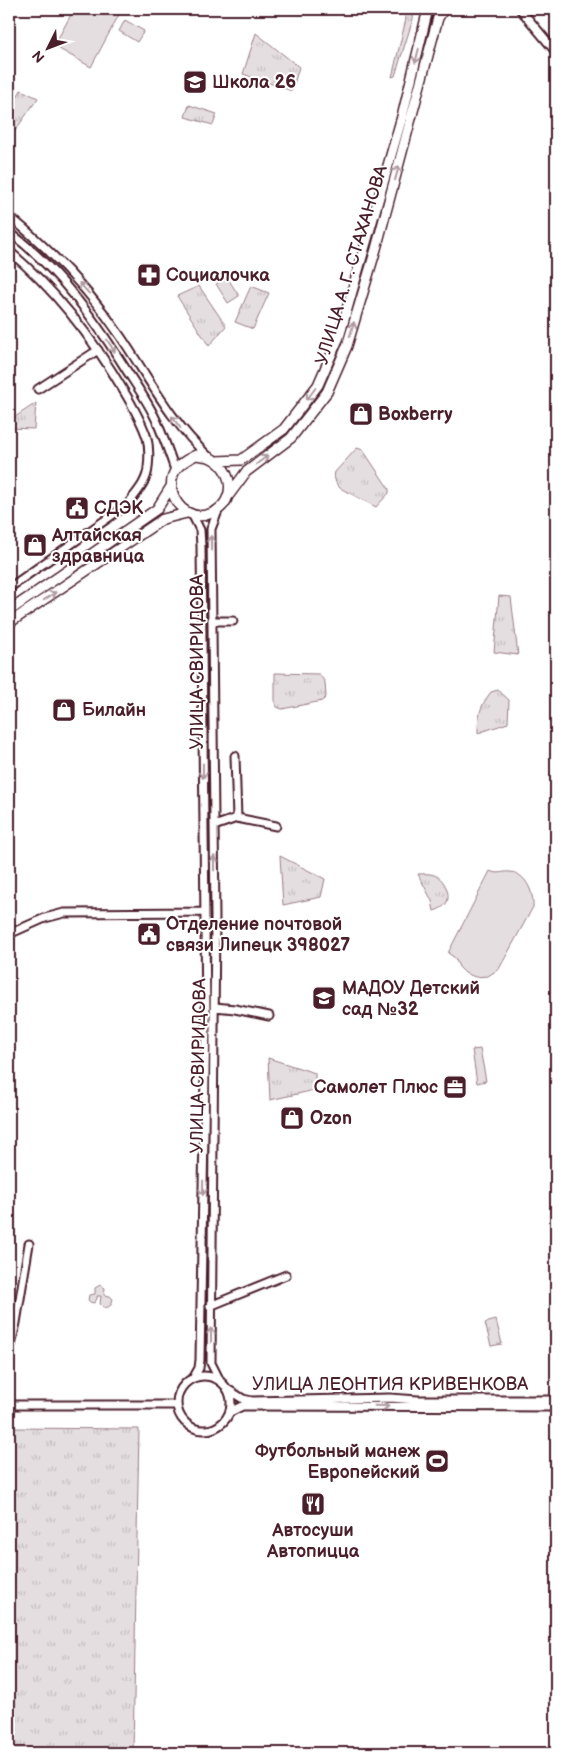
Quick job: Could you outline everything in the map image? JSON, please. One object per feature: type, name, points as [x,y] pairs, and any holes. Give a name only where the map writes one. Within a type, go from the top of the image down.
[{"type":"main road","name":"УЛИЦА А. Г. СТАХАНОВА","points":[[213,459],[241,460],[284,429],[318,385],[339,337],[403,114],[428,9]]},
{"type":"main road","name":"УЛИЦА А. Г. СТАХАНОВА","points":[[229,495],[246,472],[291,438],[327,392],[350,337],[376,249],[438,18],[444,9]]},
{"type":"main road","points":[[9,611],[157,509],[172,485],[176,470],[184,461],[196,455],[213,459],[226,472],[230,483],[229,495],[218,511],[205,516],[190,513],[163,519],[9,622]]},
{"type":"main road","points":[[172,485],[178,504],[190,513]]},
{"type":"street","points":[[520,9],[556,52]]},
{"type":"street","points":[[9,216],[39,241],[88,293],[122,338],[175,421],[192,441],[213,459]]},
{"type":"street","points":[[9,232],[38,257],[93,319],[141,393],[157,422],[176,470]]},
{"type":"street","points":[[9,251],[40,279],[98,350],[135,411],[146,438],[148,469],[142,486],[128,504],[9,588]]},
{"type":"street","points":[[38,389],[98,350]]},
{"type":"street","name":"УЛИЦА СВИРИДОВА","points":[[218,511],[211,529],[214,1007],[210,1306],[211,1363],[220,1381]]},
{"type":"street","name":"УЛИЦА СВИРИДОВА","points":[[190,513],[200,530],[201,546],[206,1017],[200,1360],[199,1368],[194,1377]]},
{"type":"street","points":[[212,621],[232,621]]},
{"type":"street","points":[[235,756],[238,818]]},
{"type":"street","points":[[214,826],[238,818],[276,826]]},
{"type":"street","points":[[9,934],[45,918],[64,913],[204,912]]},
{"type":"street","points":[[214,1007],[269,1016]]},
{"type":"street","points":[[9,1354],[29,1244]]},
{"type":"street","points":[[210,1306],[286,1276]]},
{"type":"street","points":[[194,1377],[209,1377],[220,1381],[227,1389],[232,1404],[225,1420],[216,1427],[206,1430],[196,1429],[185,1423],[176,1404],[180,1390],[187,1381],[194,1377]]},
{"type":"street","name":"УЛИЦА ЛЕОНТИЯ КРИВЕНКОВА","points":[[227,1389],[243,1399],[252,1400],[390,1398],[418,1400],[556,1400]]},
{"type":"street","points":[[9,1405],[176,1404]]},
{"type":"street","name":"УЛИЦА ЛЕОНТИЯ КРИВЕНКОВА","points":[[230,1412],[242,1406],[556,1407]]},
{"type":"green space","points":[[74,9],[122,9],[91,67],[54,46]]},
{"type":"green space","points":[[401,9],[414,9],[413,19],[395,76],[392,77],[406,19]]},
{"type":"green space","points":[[125,20],[144,31],[137,42],[119,31]]},
{"type":"green space","points":[[256,33],[299,67],[292,91],[243,74]]},
{"type":"green space","points":[[21,90],[38,98],[12,135],[9,133],[9,112]]},
{"type":"green space","points":[[189,105],[217,114],[213,125],[185,117]]},
{"type":"green space","points":[[227,277],[239,296],[228,303],[216,284]]},
{"type":"green space","points":[[199,286],[226,326],[209,346],[177,296]]},
{"type":"green space","points":[[251,286],[269,293],[253,329],[235,322]]},
{"type":"green space","points":[[36,403],[34,429],[9,428],[9,421]]},
{"type":"green space","points":[[357,448],[363,450],[389,489],[389,493],[376,507],[340,488],[335,481],[335,472]]},
{"type":"green space","points":[[499,596],[511,597],[518,655],[494,652]]},
{"type":"green space","points":[[275,673],[319,674],[325,682],[326,697],[322,701],[282,709],[277,707],[275,703]]},
{"type":"green space","points":[[498,690],[509,700],[508,723],[478,733],[479,716],[482,706],[491,692]]},
{"type":"green space","points":[[280,856],[325,879],[321,897],[283,905]]},
{"type":"green space","points":[[490,871],[496,873],[516,873],[525,880],[532,896],[533,907],[499,969],[488,976],[475,977],[465,973],[459,967],[455,958],[448,953]]},
{"type":"green space","points":[[418,874],[432,874],[443,882],[448,898],[443,907],[434,911],[432,901]]},
{"type":"green space","points":[[480,1049],[486,1081],[477,1083],[472,1050]]},
{"type":"green space","points":[[268,1058],[315,1073],[315,1090],[270,1100]]},
{"type":"green space","points":[[100,1285],[105,1288],[104,1295],[110,1296],[113,1299],[108,1307],[100,1304],[101,1296],[97,1296],[94,1303],[88,1300],[89,1295],[95,1294],[95,1288]]},
{"type":"green space","points":[[496,1320],[502,1344],[491,1346],[485,1323]]},
{"type":"green space","points":[[9,1428],[139,1429],[133,1753],[9,1753]]},
{"type":"place","name":"Школа 26","points":[[195,82]]},
{"type":"place","name":"Социалочка","points":[[149,275]]},
{"type":"place","name":"Boxberry","points":[[361,414]]},
{"type":"place","name":"СДЭК","points":[[77,508]]},
{"type":"place","name":"Алтайская здравница","points":[[35,545]]},
{"type":"place","name":"Билайн","points":[[64,710]]},
{"type":"place","name":"Отделение почтовой связи Липецк 398027","points":[[149,934]]},
{"type":"place","name":"МАДОУ Детский сад №32","points":[[324,998]]},
{"type":"place","name":"Самолет Плюс","points":[[455,1087]]},
{"type":"place","name":"Ozon","points":[[292,1118]]},
{"type":"place","name":"Футбольный манеж Европейский","points":[[437,1461]]},
{"type":"place","name":"Автосуши Автопицца","points":[[313,1504]]}]
